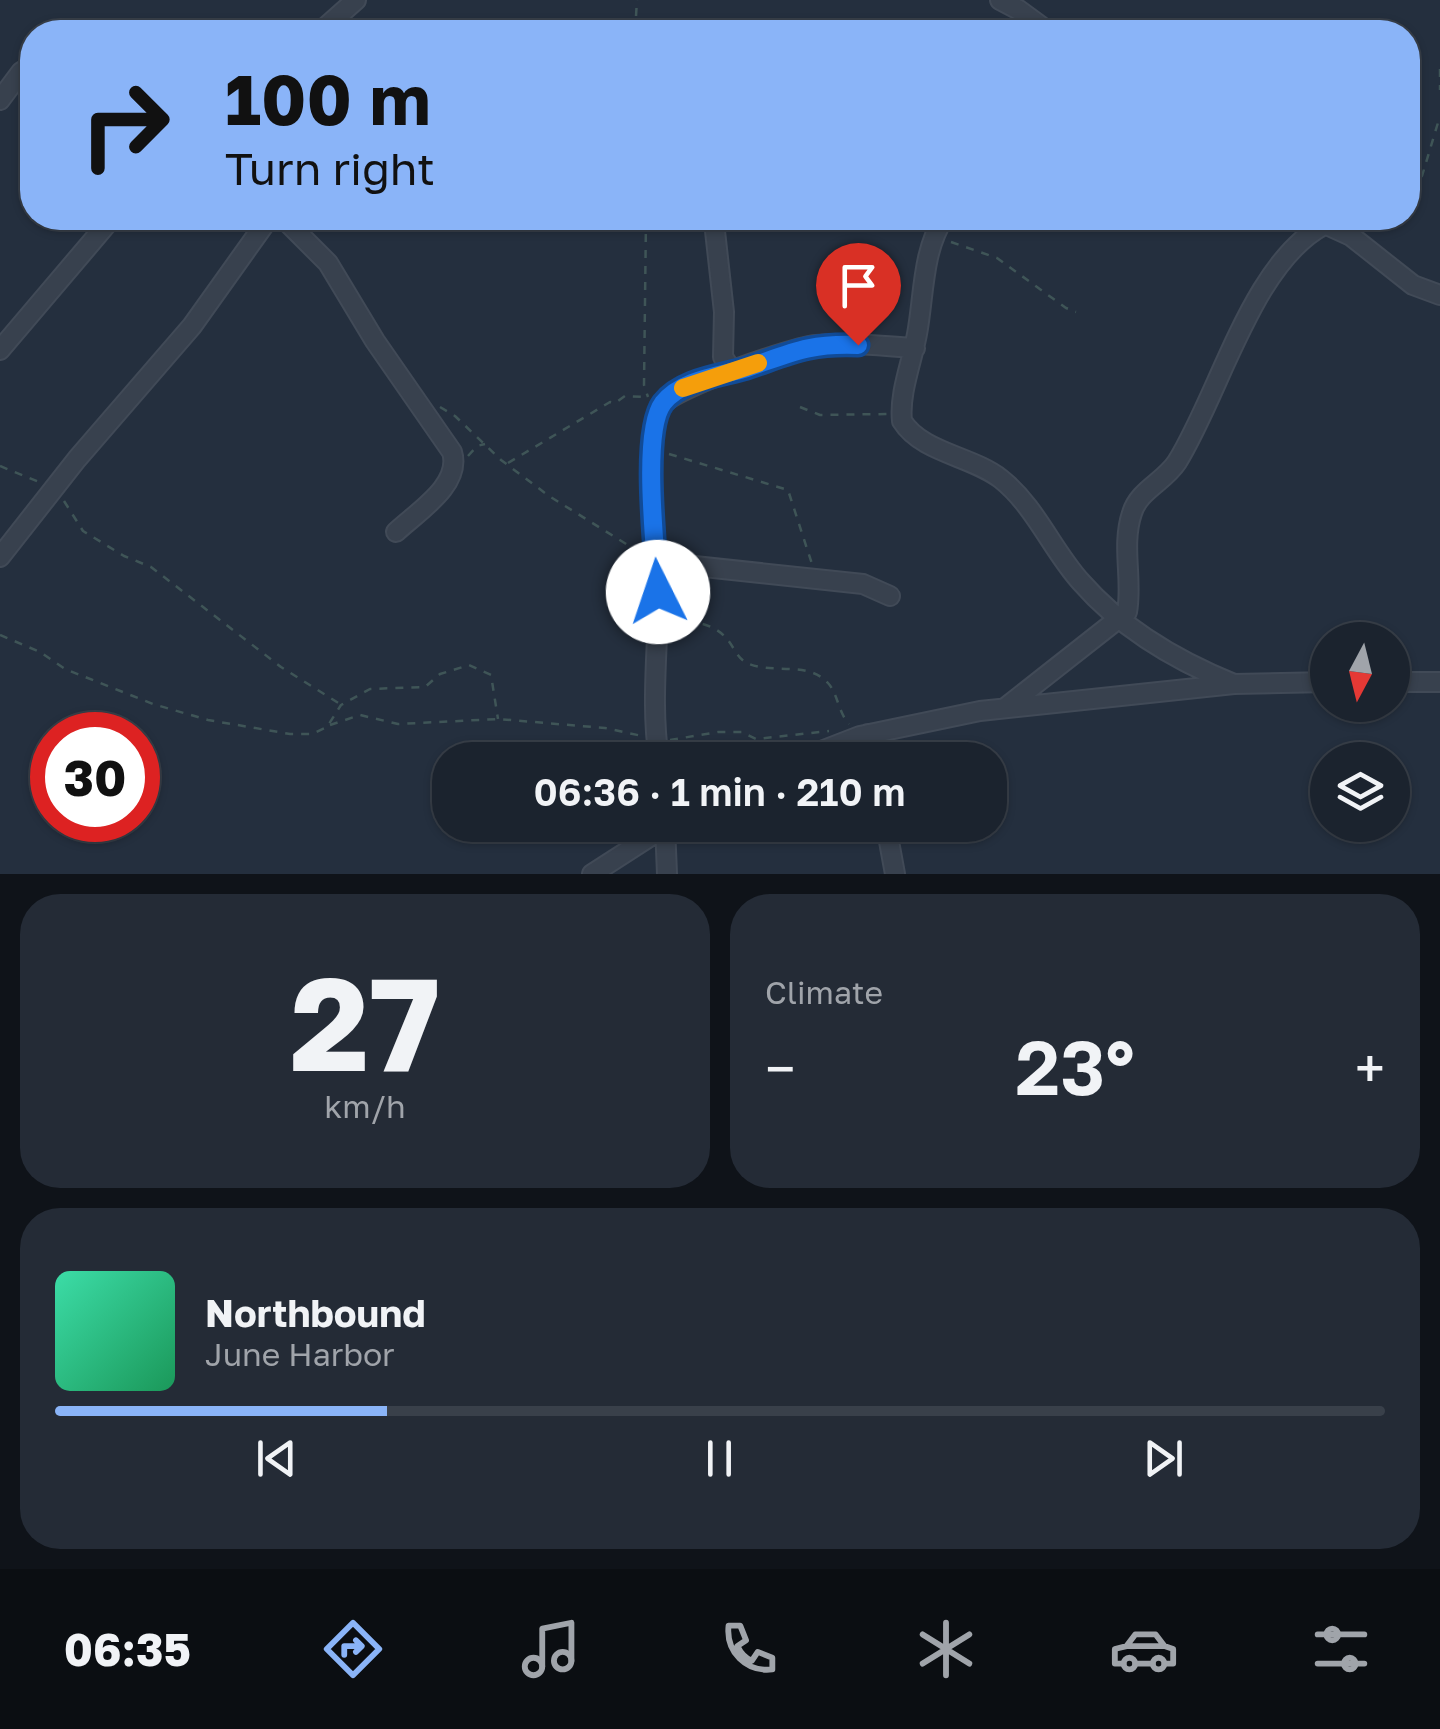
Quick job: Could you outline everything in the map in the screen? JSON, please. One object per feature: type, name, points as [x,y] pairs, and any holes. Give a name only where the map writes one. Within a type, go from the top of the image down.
[{"type":"street","points":[[334,20],[356,0]]},
{"type":"street","points":[[1000,0],[1033,20]]},
{"type":"street","points":[[0,100],[20,72]]},
{"type":"street","points":[[0,350],[102,230]]},
{"type":"street","points":[[0,557],[192,326],[261,230]]},
{"type":"street","points":[[294,230],[328,263],[375,341],[452,452],[454,472],[447,484],[396,532]]},
{"type":"street","points":[[939,230],[923,284],[902,401],[902,421],[919,438],[988,470],[1004,482],[1048,532],[1078,580],[1119,620],[1193,667],[1234,684]]},
{"type":"street","points":[[1006,708],[1126,612],[1127,549],[1134,507],[1179,459],[1251,311],[1281,262],[1310,230]]},
{"type":"street","points":[[1338,230],[1413,285],[1440,295]]},
{"type":"street","points":[[716,231],[724,312],[723,357],[733,372]]},
{"type":"street","points":[[656,742],[653,694],[656,557],[652,508],[653,450],[662,404],[689,385],[812,346],[914,348]]},
{"type":"street","points":[[656,557],[863,584],[890,596]]},
{"type":"street","points":[[846,742],[864,735],[1006,708],[1234,684],[1310,682]]},
{"type":"street","points":[[1410,682],[1440,682]]},
{"type":"street","points":[[864,735],[867,742]]},
{"type":"street","points":[[592,874],[640,842]]},
{"type":"street","points":[[666,842],[667,874]]},
{"type":"street","points":[[889,842],[896,874]]},
{"type":"path","points":[[1440,69],[1440,90]]},
{"type":"path","points":[[1420,177],[1440,116]]},
{"type":"path","points":[[646,230],[644,385],[657,417]]},
{"type":"path","points":[[936,236],[997,258],[1076,312]]},
{"type":"path","points":[[507,463],[610,402],[625,396],[648,398]]},
{"type":"path","points":[[438,406],[549,496],[638,552],[656,557]]},
{"type":"path","points":[[800,407],[820,415],[882,412],[902,421]]},
{"type":"path","points":[[454,472],[476,446],[486,444]]},
{"type":"path","points":[[653,450],[788,490],[818,580]]},
{"type":"path","points":[[0,466],[56,488],[83,531],[150,567],[295,677],[341,705]]},
{"type":"path","points":[[656,628],[680,621],[710,625],[725,636],[742,661],[812,671],[830,684],[842,716],[864,735]]},
{"type":"path","points":[[0,634],[40,652],[65,669],[153,704],[208,720],[290,734],[312,734],[360,715],[398,724],[498,719],[604,728],[678,741],[718,732],[742,732],[756,739],[822,730],[864,735]]},
{"type":"path","points":[[328,725],[341,705],[370,689],[425,687],[440,674],[469,665],[491,675],[498,719]]},
{"type":"slow traffic","points":[[683,388],[758,363]]},
{"type":"route","points":[[658,592],[652,508],[653,450],[662,404],[689,385],[800,348],[858,345]]}]
